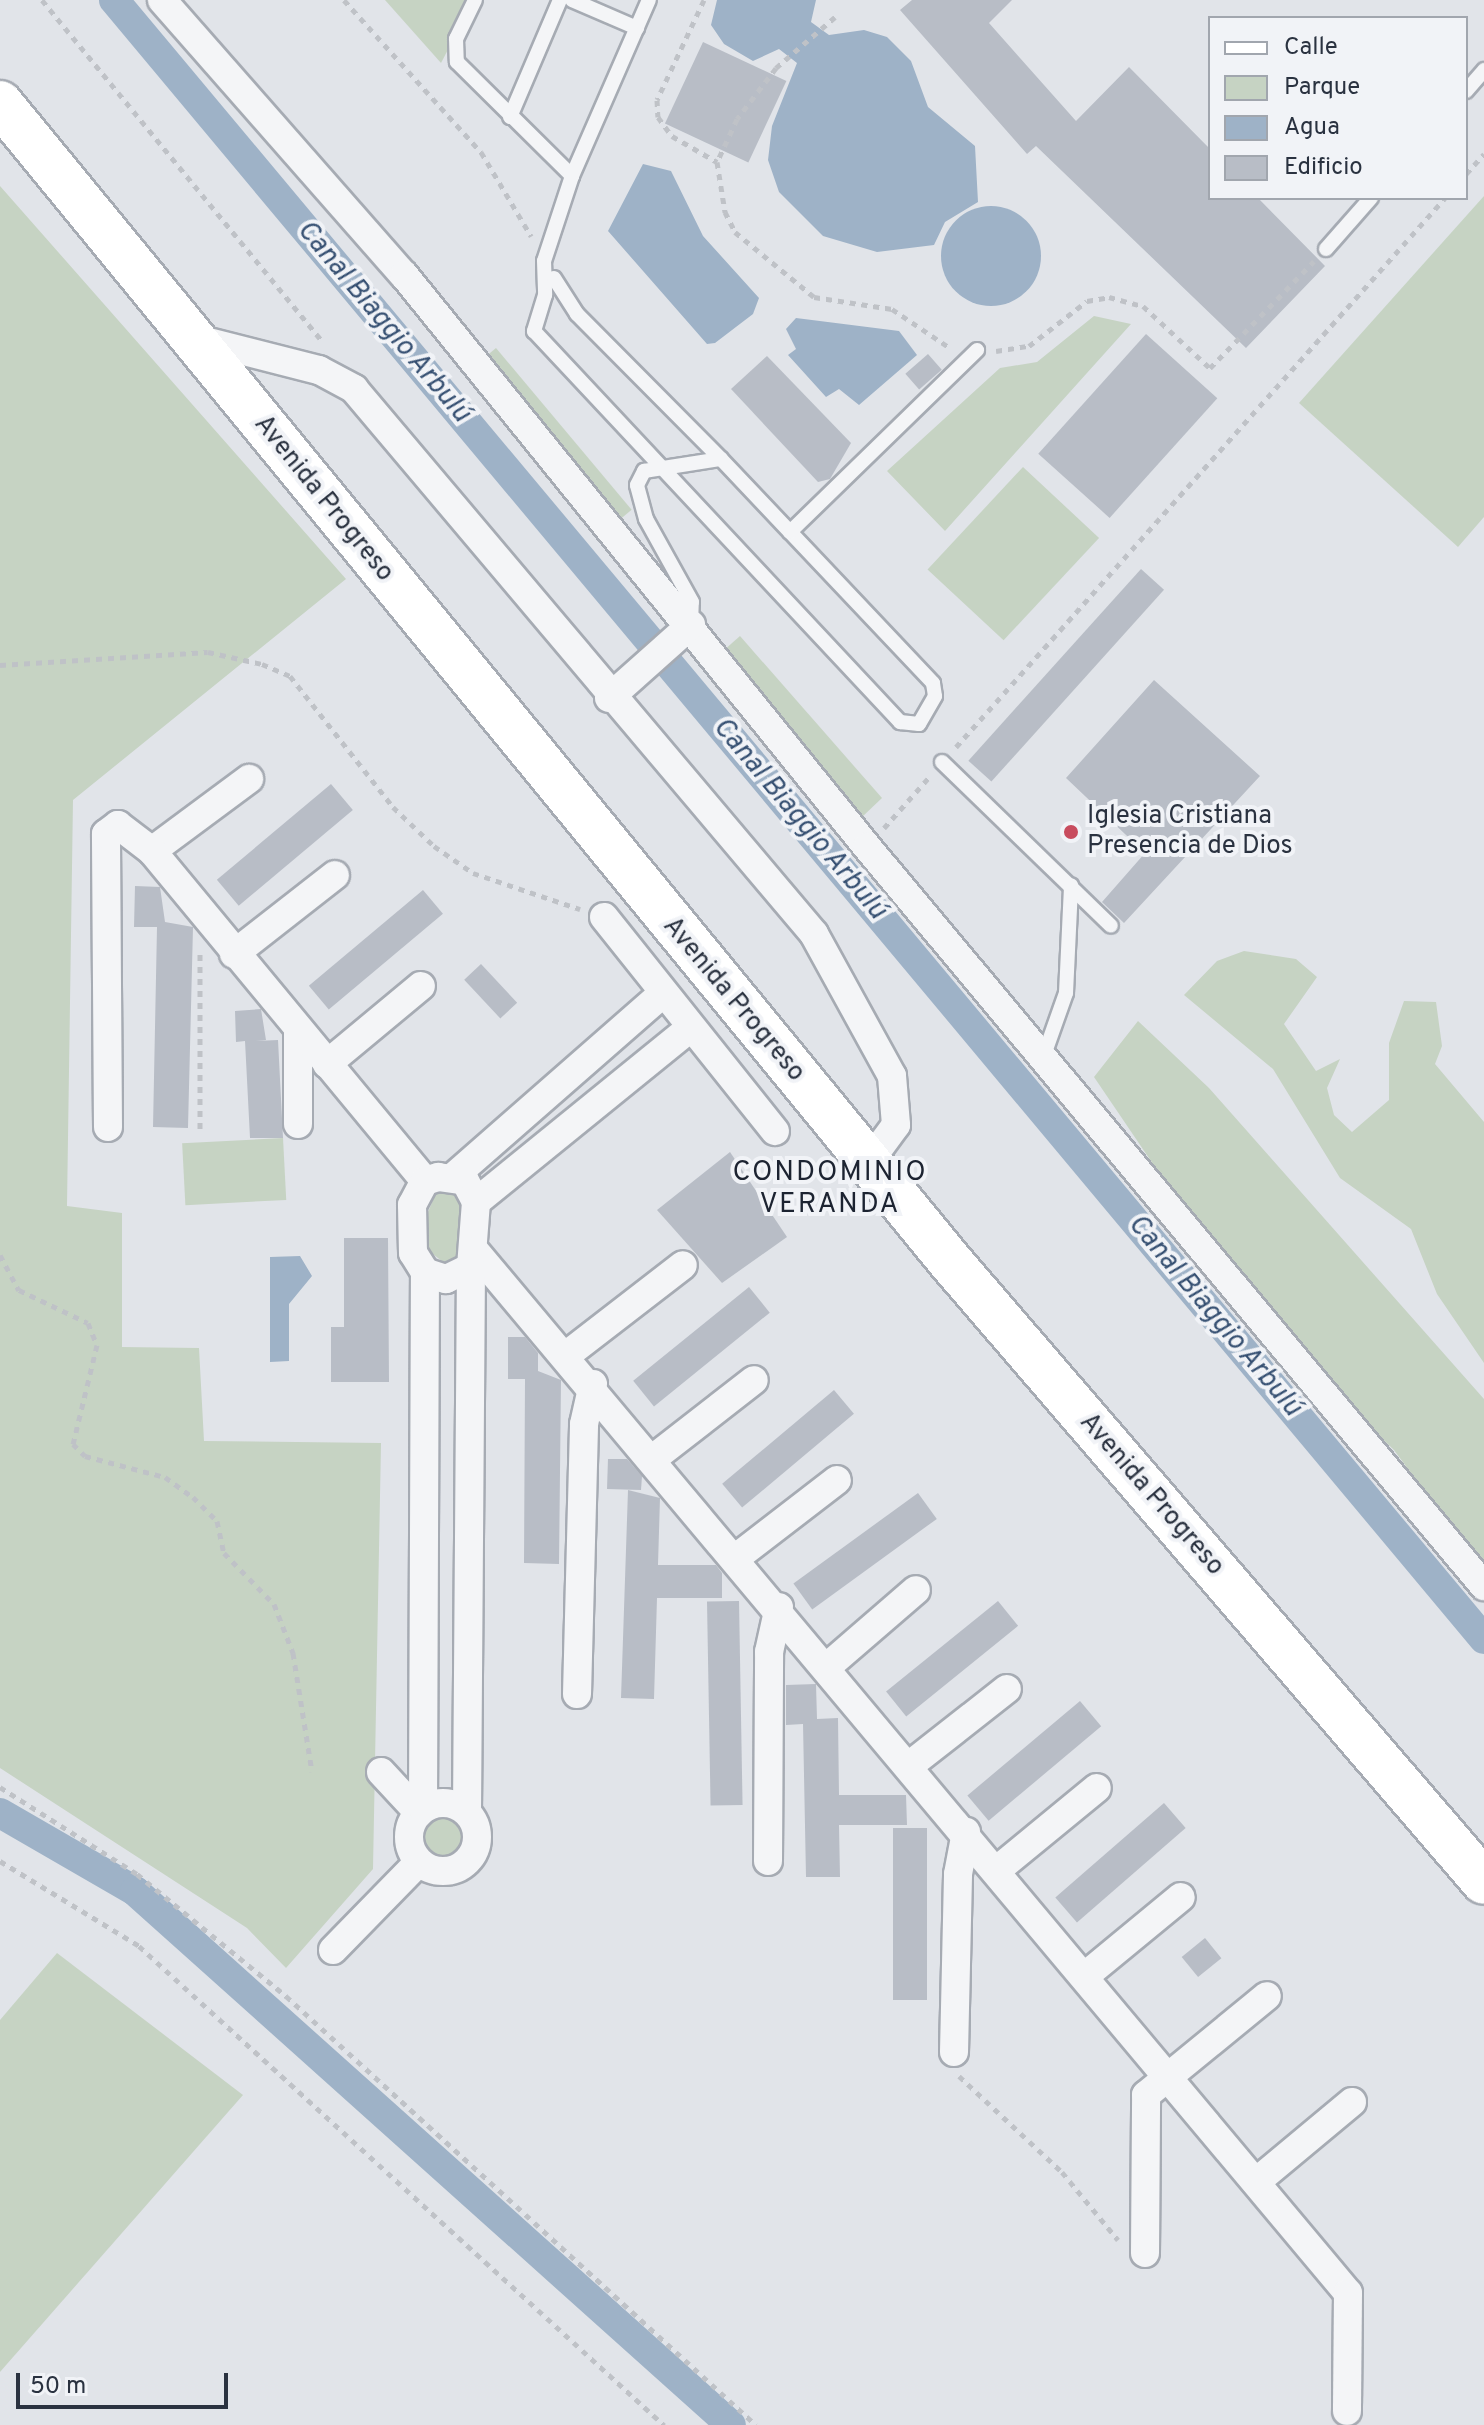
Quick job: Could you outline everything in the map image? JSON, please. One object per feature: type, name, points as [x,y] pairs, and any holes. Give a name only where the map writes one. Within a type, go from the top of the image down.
[{"type":"main road","name":"Avenida Progreso","points":[[0,103],[868,1163],[1484,1882]]},
{"type":"street","points":[[162,0],[404,275],[691,625],[867,847],[1484,1586]]},
{"type":"street","points":[[191,337],[319,370],[354,389],[609,698],[814,934],[892,1076],[896,1125],[868,1163]]},
{"type":"street","points":[[609,698],[691,625]]},
{"type":"street","points":[[152,851],[249,779]]},
{"type":"street","points":[[108,1127],[106,834],[118,825],[132,830],[152,851],[327,1064],[438,1180],[465,1181],[476,1202],[467,1812],[477,1833],[478,1868],[440,1872],[419,1862],[409,1840],[421,1811],[425,1272],[413,1253],[412,1205],[438,1180],[663,993]]},
{"type":"street","points":[[234,954],[335,875]]},
{"type":"street","points":[[625,945],[661,913]]},
{"type":"street","points":[[604,917],[775,1131]]},
{"type":"street","points":[[327,1064],[421,986]]},
{"type":"street","points":[[476,1202],[691,1027]]},
{"type":"street","points":[[298,1029],[298,1124]]},
{"type":"street","points":[[731,1076],[770,1045]]},
{"type":"street","points":[[425,1272],[446,1279],[473,1259]]},
{"type":"street","points":[[473,1259],[568,1354],[1348,2293],[1347,2411]]},
{"type":"street","points":[[568,1354],[683,1265]]},
{"type":"street","points":[[655,1457],[754,1380]]},
{"type":"street","points":[[577,1694],[584,1424],[593,1384]]},
{"type":"street","points":[[737,1557],[837,1480]]},
{"type":"street","points":[[828,1666],[916,1590]]},
{"type":"street","points":[[768,1861],[769,1652],[779,1607]]},
{"type":"street","points":[[910,1765],[1007,1689]]},
{"type":"street","points":[[381,1772],[421,1811]]},
{"type":"street","points":[[997,1870],[1097,1788]]},
{"type":"street","points":[[421,1811],[446,1802],[467,1812]]},
{"type":"street","points":[[954,2052],[958,1874],[966,1832]]},
{"type":"street","points":[[333,1950],[419,1862]]},
{"type":"street","points":[[1085,1976],[1181,1897]]},
{"type":"street","points":[[1145,2253],[1144,2101],[1167,2074],[1267,1996]]},
{"type":"street","points":[[1256,2182],[1352,2102]]},
{"type":"lane","points":[[475,0],[456,39],[457,62],[572,176]]},
{"type":"lane","points":[[510,117],[560,0]]},
{"type":"lane","points":[[572,0],[637,28]]},
{"type":"lane","points":[[554,278],[577,314],[721,459],[933,683],[935,696],[919,724],[900,722],[657,466],[534,331],[545,295],[544,261],[572,176],[649,0]]},
{"type":"lane","points":[[1468,89],[1484,70]]},
{"type":"lane","points":[[1326,249],[1369,200]]},
{"type":"lane","points":[[790,532],[977,350]]},
{"type":"lane","points":[[691,625],[692,602],[646,519],[637,485],[657,466],[721,459]]},
{"type":"lane","points":[[942,762],[1111,926]]},
{"type":"lane","points":[[1043,1058],[1066,993],[1071,885]]},
{"type":"path","points":[[42,0],[309,320],[354,389]]},
{"type":"path","points":[[344,0],[481,152],[544,261]]},
{"type":"path","points":[[704,0],[657,100],[658,117],[672,136],[717,162]]},
{"type":"path","points":[[835,17],[776,68],[737,119],[717,162],[735,232],[797,286],[834,305],[892,309],[934,342],[977,350],[1029,346],[1087,301],[1109,297],[1143,306],[1210,368],[1326,249]]},
{"type":"path","points":[[1468,172],[1484,154]]},
{"type":"path","points":[[867,847],[1443,200]]},
{"type":"path","points":[[0,665],[208,652],[262,664],[290,676],[393,807],[434,846],[473,873],[604,917]]},
{"type":"path","points":[[200,913],[200,1133]]},
{"type":"path","points":[[0,1255],[19,1290],[88,1323],[97,1345],[73,1444],[85,1456],[165,1477],[193,1497],[217,1521],[224,1553],[274,1604],[293,1653],[312,1771]]},
{"type":"path","points":[[0,1787],[137,1874],[286,1996],[756,2425]]},
{"type":"path","points":[[0,1861],[139,1946],[664,2425]]},
{"type":"path","points":[[954,2052],[956,2073],[969,2090],[1062,2172],[1128,2252],[1145,2253]]},
{"type":"green space","points":[[385,0],[474,0],[441,63]]},
{"type":"green space","points":[[0,186],[346,579],[73,800],[67,1206],[122,1213],[122,1347],[199,1348],[204,1441],[381,1443],[373,1869],[286,1968],[247,1928],[0,1768]]},
{"type":"green space","points":[[1484,196],[1484,517],[1458,547],[1299,403]]},
{"type":"green space","points":[[1094,316],[1131,324],[945,531],[887,471],[1000,368],[1037,362]]},
{"type":"green space","points":[[496,348],[632,510],[618,521],[482,360]]},
{"type":"green space","points":[[1023,467],[1099,538],[1004,640],[928,569]]},
{"type":"green space","points":[[740,636],[882,798],[862,817],[723,651]]},
{"type":"green space","points":[[1244,951],[1296,959],[1317,977],[1284,1024],[1316,1071],[1340,1059],[1327,1088],[1334,1115],[1352,1132],[1389,1100],[1389,1043],[1404,1001],[1436,1002],[1442,1046],[1435,1064],[1484,1122],[1484,1363],[1437,1294],[1411,1229],[1340,1178],[1273,1069],[1184,995],[1217,961]]},
{"type":"green space","points":[[1138,1021],[1209,1088],[1484,1399],[1484,1572],[1394,1450],[1352,1410],[1153,1164],[1094,1077]]},
{"type":"green space","points":[[283,1138],[286,1200],[185,1205],[182,1143]]},
{"type":"green space","points":[[439,1186],[463,1193],[459,1257],[443,1262],[428,1250],[425,1219]]},
{"type":"green space","points":[[444,1816],[458,1822],[464,1836],[458,1850],[444,1856],[430,1850],[424,1836],[430,1822]]},
{"type":"green space","points":[[57,1953],[243,2095],[0,2372],[0,2020]]},
{"type":"water","points":[[717,0],[816,0],[811,22],[829,35],[864,30],[887,37],[911,61],[928,107],[975,146],[978,202],[945,222],[934,245],[877,252],[823,236],[779,192],[768,160],[772,126],[797,63],[779,49],[753,61],[724,44],[711,25]]},
{"type":"water","points":[[643,164],[671,171],[703,236],[759,298],[753,314],[715,343],[707,344],[608,231]]},
{"type":"water","points":[[991,206],[1010,210],[1026,221],[1037,237],[1041,256],[1037,275],[1026,291],[1010,302],[991,306],[972,302],[956,291],[945,275],[941,256],[945,237],[956,221],[972,210]]},
{"type":"water","points":[[796,318],[899,331],[917,355],[859,405],[839,389],[826,397],[788,355],[796,349],[786,329]]},
{"type":"water","points":[[300,1256],[312,1276],[289,1304],[289,1361],[270,1362],[270,1257]]},
{"type":"building","points":[[912,0],[1012,0],[989,23],[1076,121],[1129,67],[1208,147],[1208,200],[1260,200],[1325,266],[1246,348],[1036,146],[1027,154],[900,10]]},
{"type":"building","points":[[703,42],[786,81],[748,162],[665,124]]},
{"type":"building","points":[[1146,334],[1217,398],[1110,518],[1038,454]]},
{"type":"building","points":[[928,354],[942,370],[919,390],[905,374]]},
{"type":"building","points":[[767,356],[851,443],[830,479],[818,482],[731,389]]},
{"type":"building","points":[[1141,569],[1164,590],[991,781],[968,761]]},
{"type":"building","points":[[1154,680],[1260,776],[1124,923],[1102,902],[1145,853],[1066,778]]},
{"type":"building","points":[[331,784],[353,810],[239,906],[217,880]]},
{"type":"building","points":[[135,886],[160,887],[165,922],[193,927],[188,1128],[153,1127],[157,927],[134,927]]},
{"type":"building","points":[[423,890],[443,914],[329,1010],[309,986]]},
{"type":"building","points":[[481,964],[517,1003],[500,1018],[464,980]]},
{"type":"building","points":[[261,1009],[266,1040],[256,1041],[278,1040],[283,1138],[250,1138],[245,1041],[236,1042],[235,1011]]},
{"type":"building","points":[[730,1152],[787,1237],[722,1283],[657,1210]]},
{"type":"building","points":[[344,1238],[388,1238],[389,1382],[331,1382],[331,1327],[344,1327]]},
{"type":"building","points":[[749,1287],[770,1313],[654,1406],[633,1381]]},
{"type":"building","points":[[508,1337],[525,1337],[538,1353],[538,1371],[561,1380],[559,1564],[524,1563],[525,1379],[508,1379]]},
{"type":"building","points":[[834,1390],[854,1414],[742,1508],[722,1484]]},
{"type":"building","points":[[608,1459],[627,1459],[642,1476],[641,1490],[607,1489]]},
{"type":"building","points":[[628,1490],[660,1498],[658,1565],[716,1565],[722,1573],[722,1598],[657,1598],[654,1699],[621,1698]]},
{"type":"building","points":[[918,1493],[937,1519],[812,1609],[793,1584]]},
{"type":"building","points":[[739,1601],[743,1805],[711,1806],[707,1602]]},
{"type":"building","points":[[998,1601],[1018,1626],[906,1716],[886,1692]]},
{"type":"building","points":[[816,1684],[817,1719],[838,1718],[839,1795],[906,1795],[907,1825],[839,1825],[840,1877],[806,1877],[803,1724],[786,1725],[786,1685]]},
{"type":"building","points":[[1080,1701],[1101,1726],[989,1821],[967,1795]]},
{"type":"building","points":[[1164,1803],[1186,1828],[1077,1922],[1055,1897]]},
{"type":"building","points":[[893,1828],[927,1828],[927,2000],[893,2000]]},
{"type":"building","points":[[1205,1938],[1221,1958],[1198,1977],[1182,1957]]},
{"type":"waterway","name":"Canal Biaggio Arbulú","points":[[114,0],[1484,1639]]},
{"type":"waterway","points":[[0,1813],[135,1891],[731,2425]]},
{"type":"place","name":"Iglesia Cristiana Presencia de Dios","points":[[1071,832]]},
{"type":"district","name":"CONDOMINIO VERANDA","points":[[830,1189]]}]
